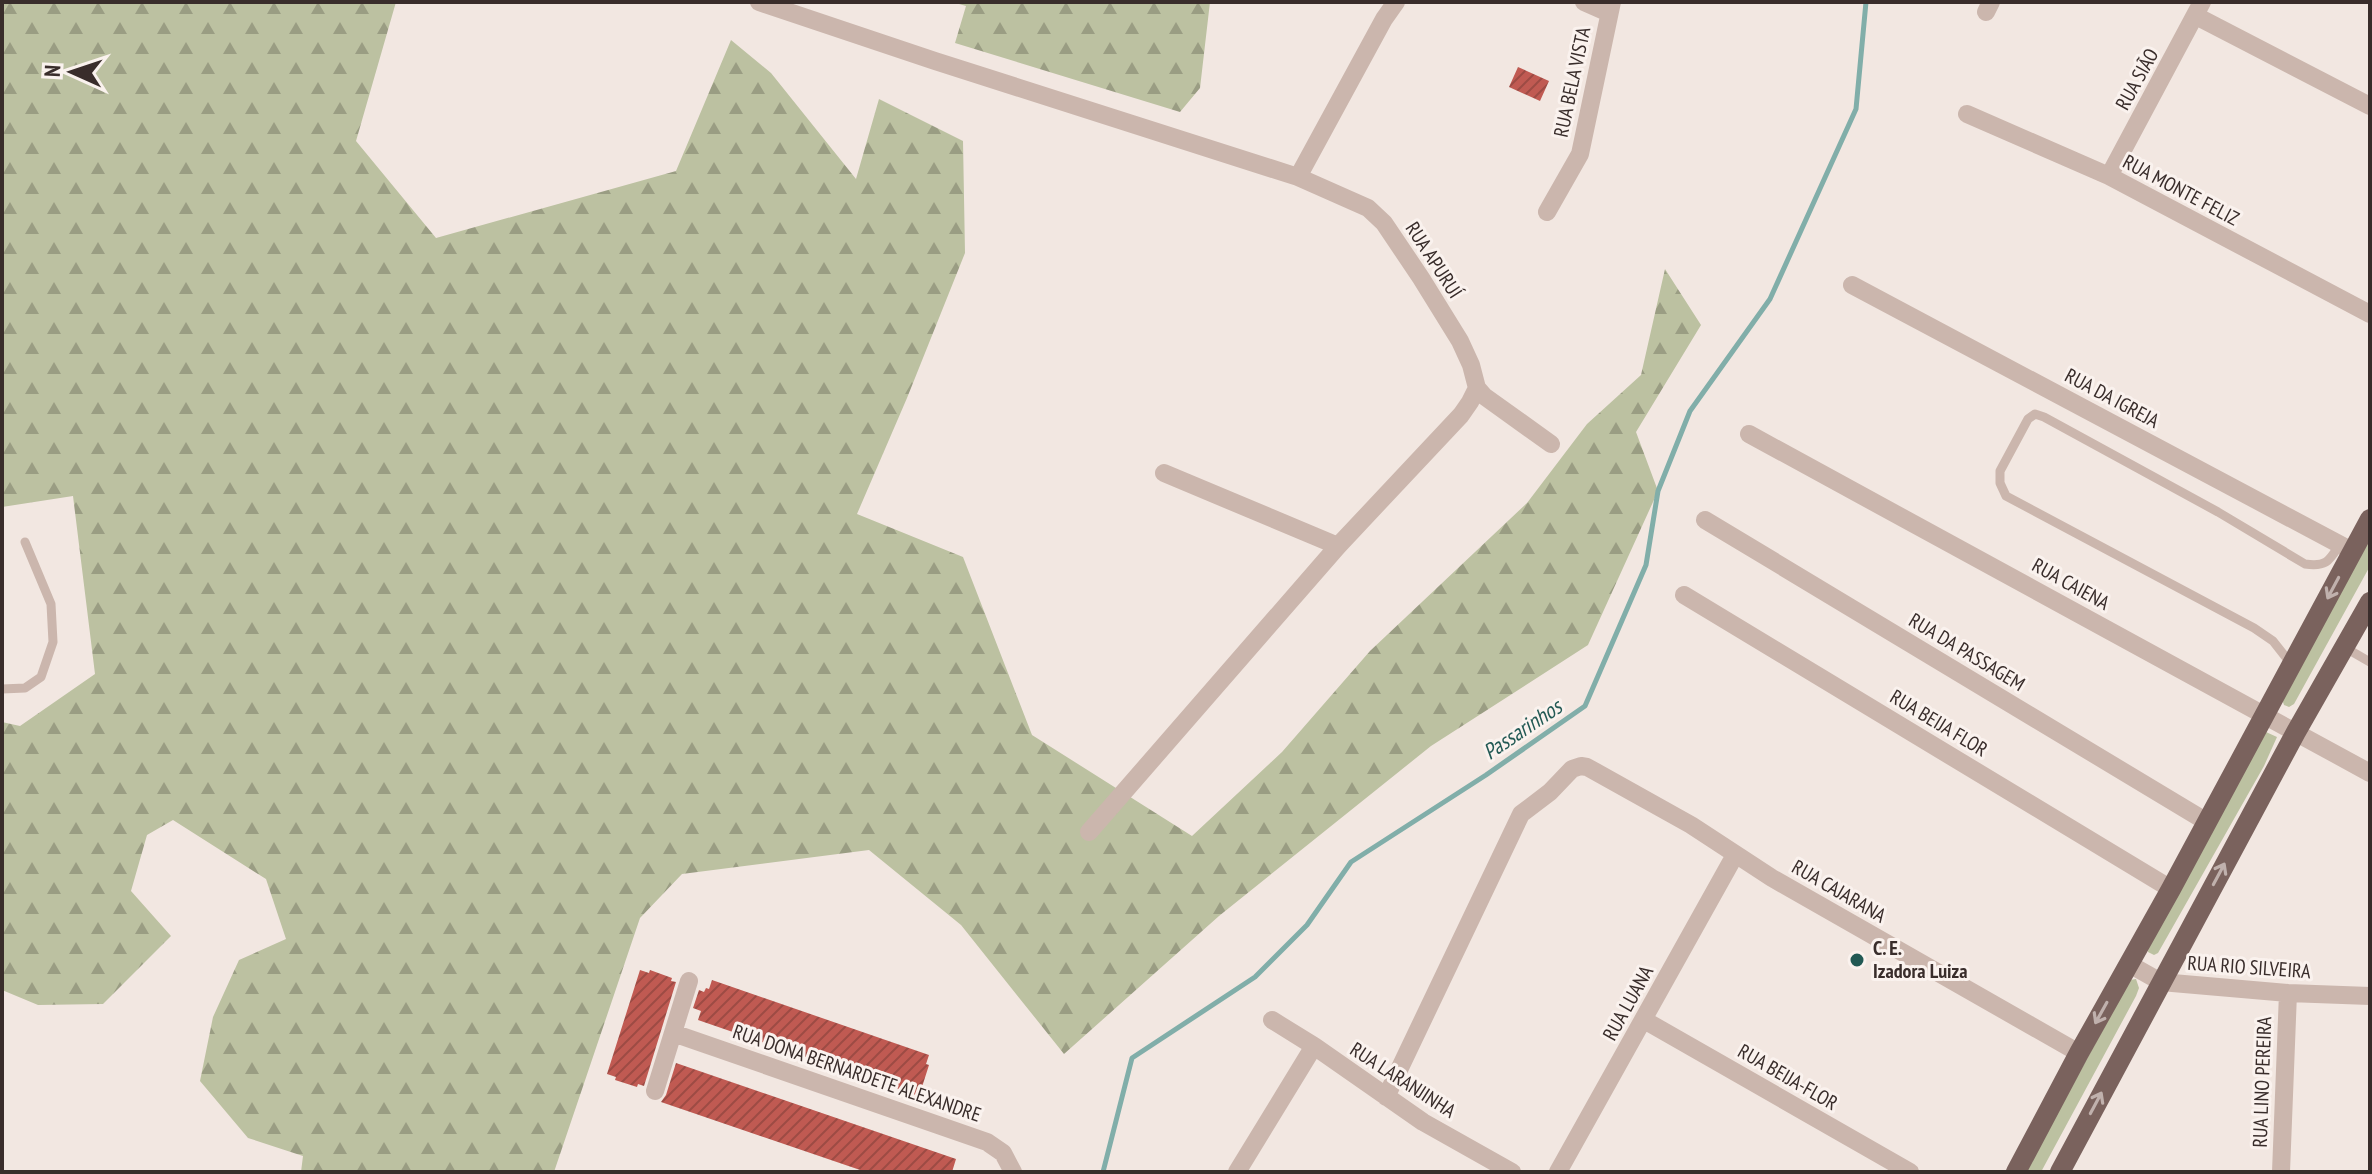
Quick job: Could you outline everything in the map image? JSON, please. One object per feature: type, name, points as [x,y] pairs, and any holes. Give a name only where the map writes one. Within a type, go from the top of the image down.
[{"type":"main road","points":[[2016,1172],[2292,665],[2346,548],[2370,519]]},
{"type":"main road","points":[[2060,1172],[2296,732],[2370,602]]},
{"type":"street","name":"RUA APURUÍ","points":[[759,2],[1298,177],[1368,208],[1384,223],[1460,341],[1477,388]]},
{"type":"street","points":[[1298,177],[1396,2]]},
{"type":"street","points":[[1584,2],[1610,8]]},
{"type":"street","name":"RUA BELA VISTA","points":[[1547,212],[1580,154],[1610,8]]},
{"type":"street","points":[[2199,9],[2370,106]]},
{"type":"street","name":"RUA SIÃO","points":[[2109,176],[2199,9]]},
{"type":"street","name":"RUA MONTE FELIZ","points":[[1967,114],[2109,176],[2370,314]]},
{"type":"street","name":"RUA DA IGREJA","points":[[1852,285],[2346,548]]},
{"type":"street","points":[[1089,832],[1338,546],[1461,415],[1477,388],[1551,444]]},
{"type":"street","name":"RUA CAIENA","points":[[1749,434],[2370,773]]},
{"type":"street","points":[[1164,473],[1338,546]]},
{"type":"street","name":"RUA DA PASSAGEM","points":[[1705,520],[2207,822]]},
{"type":"street","name":"RUA BEIJA FLOR","points":[[1684,595],[2171,889]]},
{"type":"street","name":"RUA CAJARANA","points":[[1386,1097],[1521,814],[1550,792],[1572,769],[1581,766],[1691,825],[1735,855],[2079,1053]]},
{"type":"street","name":"RUA LUANA","points":[[1558,1172],[1735,855]]},
{"type":"street","name":"RUA RIO SILVEIRA","points":[[2129,964],[2161,982],[2288,993],[2370,996]]},
{"type":"street","points":[[655,1091],[689,981]]},
{"type":"street","name":"RUA LINO PEREIRA","points":[[2281,1172],[2288,993]]},
{"type":"street","name":"RUA LARANJINHA","points":[[1272,1020],[1423,1122],[1512,1172]]},
{"type":"street","name":"RUA BEIJA-FLOR","points":[[1644,1020],[1910,1172]]},
{"type":"street","name":"RUA DONA BERNARDETE ALEXANDRE","points":[[673,1033],[987,1142],[1003,1153],[1013,1172]]},
{"type":"street","points":[[1237,1172],[1314,1046]]},
{"type":"lane","points":[[2292,665],[2273,641],[2254,628],[2006,496],[2000,483],[2000,471],[2028,419],[2035,414],[2218,512],[2305,564],[2318,566],[2346,548]]},
{"type":"lane","points":[[2,689],[25,688],[41,677],[53,642],[51,604],[25,542]]},
{"type":"lane","points":[[2344,647],[2370,662]]},
{"type":"green space","points":[[2,2],[396,2],[356,141],[436,238],[676,171],[731,40],[771,73],[856,179],[879,99],[963,141],[965,253],[857,514],[963,557],[1032,735],[1192,836],[1282,752],[1370,651],[1527,503],[1587,424],[1641,375],[1665,269],[1701,325],[1636,432],[1658,491],[1588,645],[1431,746],[1219,916],[1064,1054],[961,925],[869,850],[682,874],[640,918],[554,1172],[301,1172],[303,1156],[248,1138],[200,1081],[213,1017],[239,960],[286,939],[266,879],[173,820],[147,835],[131,891],[171,936],[103,1004],[38,1005],[2,990],[2,722],[20,726],[95,674],[73,496],[2,507]]},
{"type":"green space","points":[[952,2],[1210,2],[1200,88],[1180,112],[955,43],[966,6]]},
{"type":"green space","points":[[2370,536],[2370,566],[2294,704],[2289,707],[2284,705],[2282,699]]},
{"type":"green space","points":[[2266,732],[2277,737],[2264,766],[2158,953],[2148,952],[2149,940]]},
{"type":"green space","points":[[2136,979],[2139,988],[2136,996],[2041,1172],[2025,1172],[2130,980]]},
{"type":"building","points":[[1518,67],[1549,81],[1540,101],[1509,87]]},
{"type":"building","points":[[640,970],[649,973],[650,970],[676,982],[644,1086],[638,1084],[637,1087],[607,1074]]},
{"type":"building","points":[[712,980],[929,1055],[922,1087],[918,1086],[916,1095],[698,1020],[701,1011],[693,1008],[699,990],[704,992],[706,988],[709,989]]},
{"type":"building","points":[[676,1063],[956,1159],[952,1172],[866,1172],[661,1102]]},
{"type":"waterway","name":"Passarinhos","points":[[1103,1172],[1132,1058],[1255,977],[1307,925],[1351,862],[1486,775],[1585,706],[1646,565],[1658,491],[1690,411],[1770,299],[1856,109],[1866,2]]},
{"type":"place","name":"C. E. Izadora Luiza","points":[[1857,960]]}]
